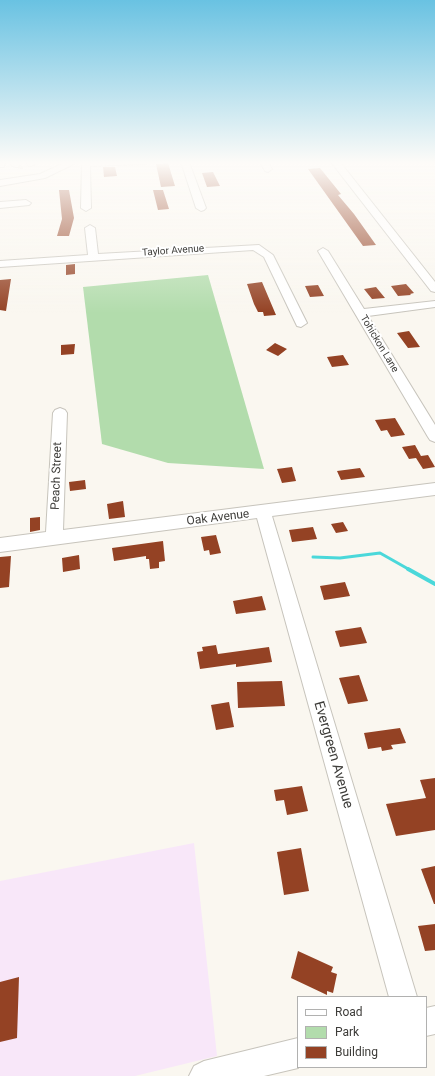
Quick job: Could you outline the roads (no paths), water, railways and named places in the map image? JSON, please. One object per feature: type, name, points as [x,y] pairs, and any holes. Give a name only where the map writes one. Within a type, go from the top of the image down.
[{"type":"street","points":[[374,212],[435,289]]},
{"type":"street","points":[[90,228],[93,257]]},
{"type":"street","name":"Taylor Avenue","points":[[0,264],[255,247],[268,255],[301,323]]},
{"type":"street","name":"Tohickon Lane","points":[[323,251],[435,437]]},
{"type":"street","points":[[360,313],[435,304]]},
{"type":"street","name":"Peach Street","points":[[54,539],[60,413]]},
{"type":"street","name":"Oak Avenue","points":[[0,545],[435,489]]},
{"type":"street","name":"Evergreen Avenue","points":[[263,512],[403,996]]},
{"type":"street","points":[[204,1076],[297,1053]]},
{"type":"waterway","points":[[313,557],[340,558],[380,553],[410,570]]},
{"type":"waterway","points":[[408,569],[435,584]]}]
